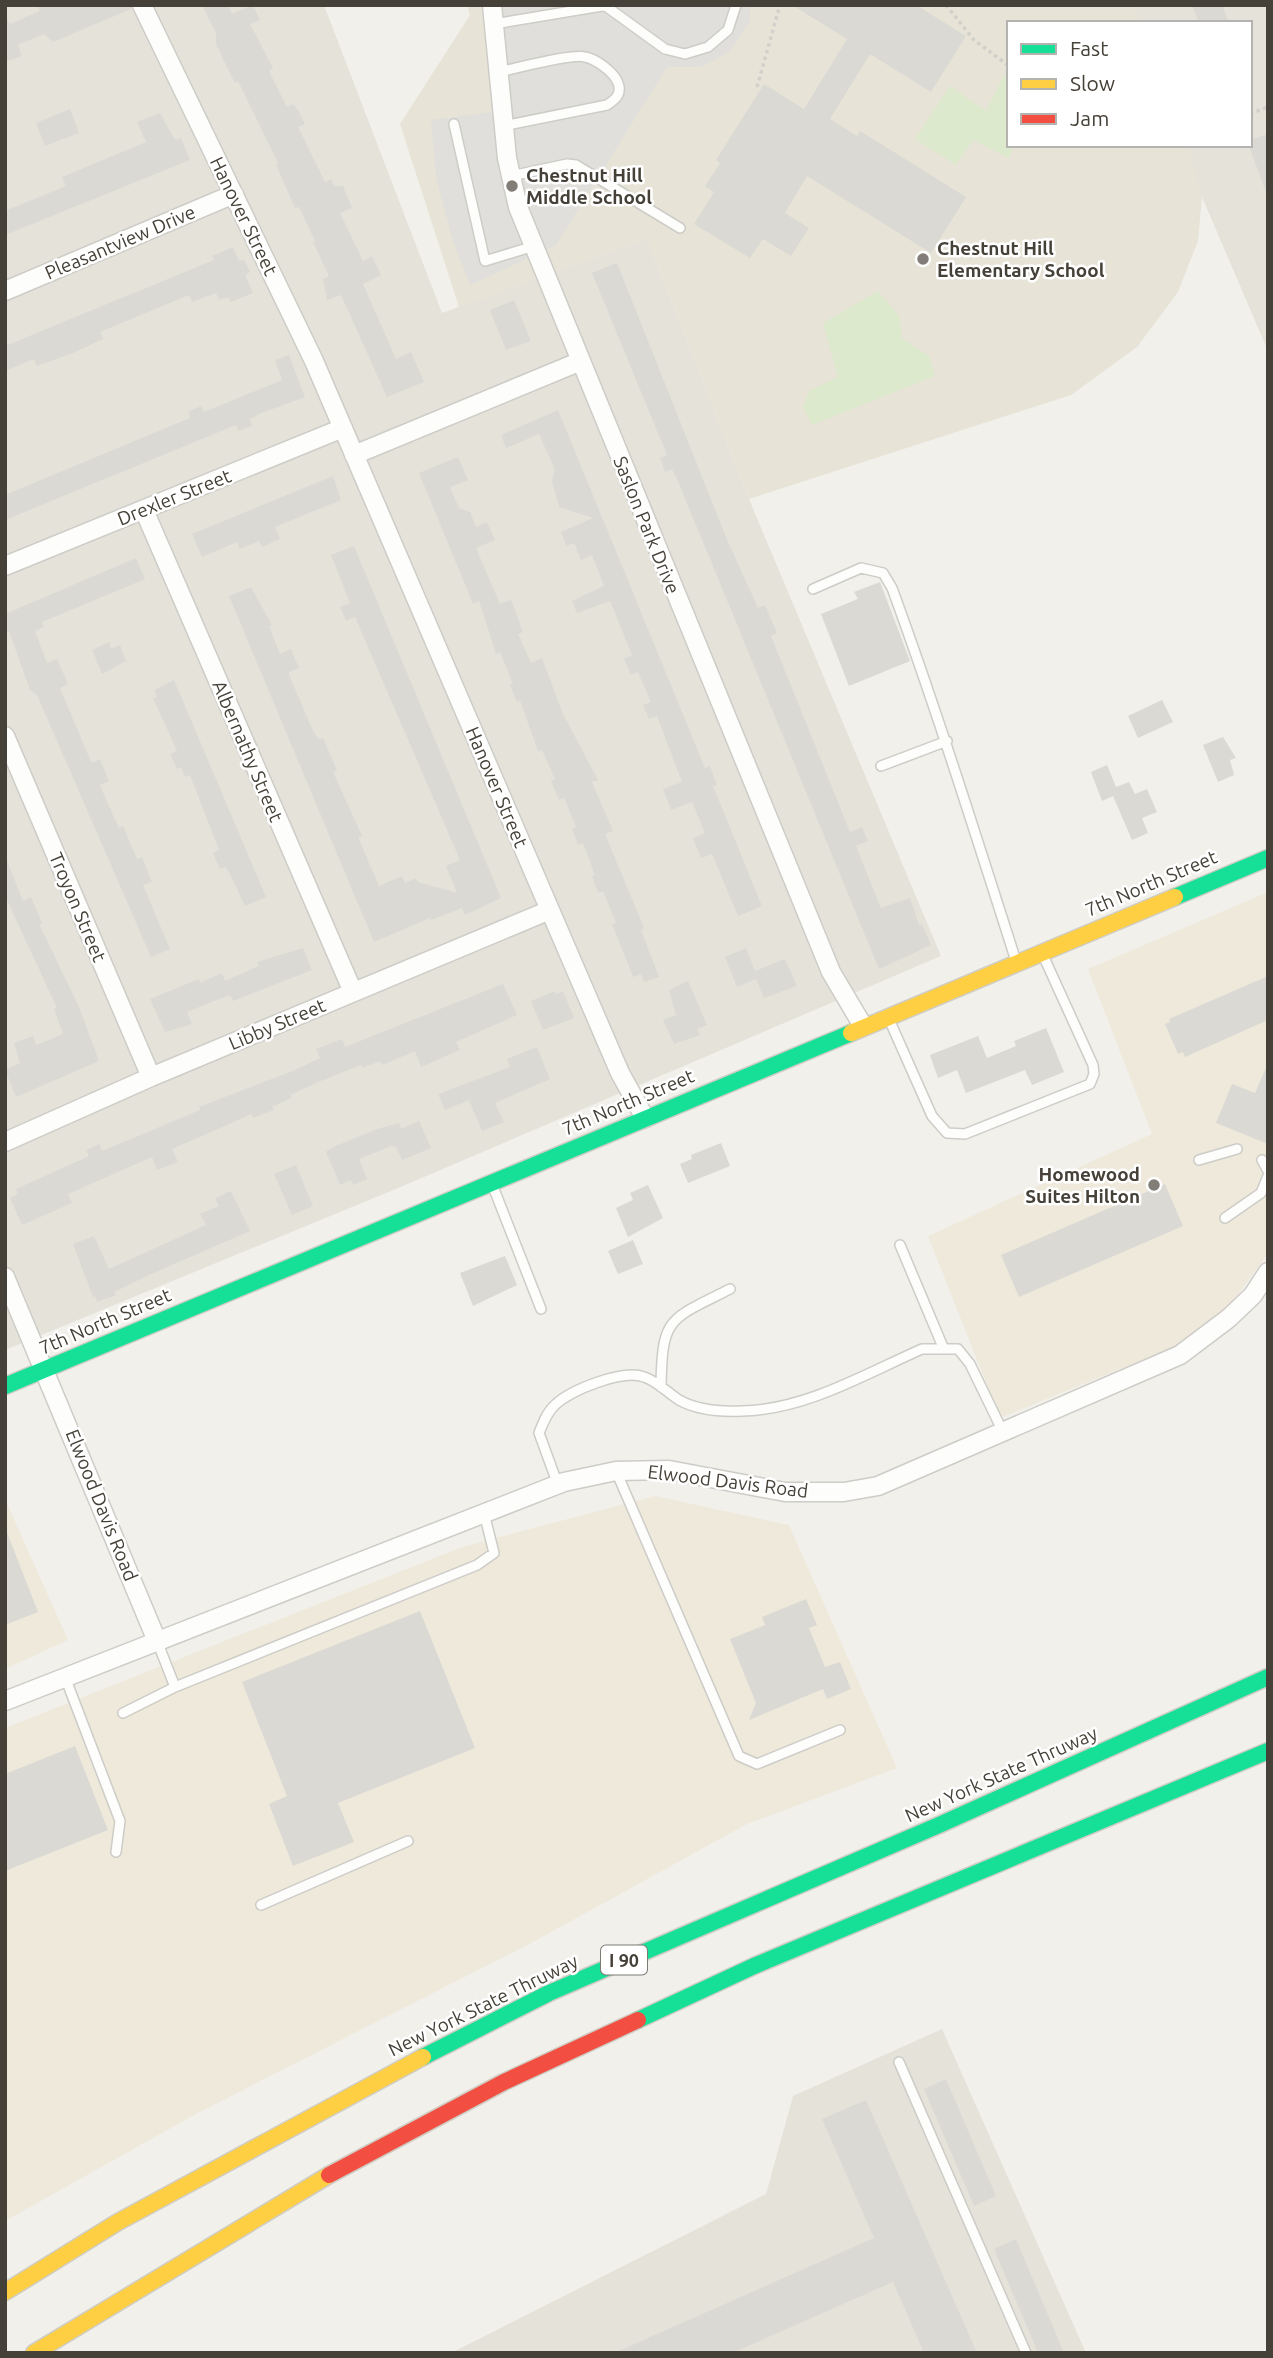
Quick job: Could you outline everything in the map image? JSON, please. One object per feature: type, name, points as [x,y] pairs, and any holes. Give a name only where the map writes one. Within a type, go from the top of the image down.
[{"type":"main road","name":"7th North Street","points":[[5,1386],[1268,858]]},
{"type":"main road","name":"New York State Thruway","points":[[5,2292],[130,2215],[352,2094],[549,1993],[939,1825],[1268,1677]]},
{"type":"main road","points":[[34,2353],[364,2154],[504,2082],[754,1966],[1268,1751]]},
{"type":"street","name":"Hanover Street","points":[[142,5],[343,428],[621,1073],[645,1118]]},
{"type":"street","name":"Saslon Park Drive","points":[[492,5],[503,125],[519,207],[831,972],[863,1026]]},
{"type":"street","name":"Pleasantview Drive","points":[[5,291],[234,194]]},
{"type":"street","points":[[354,454],[580,361]]},
{"type":"street","name":"Drexler Street","points":[[5,566],[343,428]]},
{"type":"street","name":"Albernathy Street","points":[[144,510],[354,992]]},
{"type":"street","name":"Troyon Street","points":[[5,736],[151,1077]]},
{"type":"street","name":"Libby Street","points":[[5,1142],[151,1077],[550,910]]},
{"type":"street","name":"Elwood Davis Road","points":[[5,1701],[558,1485],[616,1471],[670,1470],[785,1492],[844,1492],[878,1486],[1181,1355],[1229,1318],[1268,1272]]},
{"type":"street","name":"Elwood Davis Road","points":[[5,1276],[157,1641]]},
{"type":"lane","points":[[494,24],[608,6],[665,49],[685,54],[708,47],[729,30],[736,5]]},
{"type":"lane","points":[[498,72],[584,56],[606,68],[617,79],[620,90],[616,99],[594,108],[503,125]]},
{"type":"lane","points":[[454,124],[485,261],[534,246]]},
{"type":"lane","points":[[511,176],[567,164],[576,165],[680,228]]},
{"type":"lane","points":[[813,589],[861,568],[883,573],[892,588],[947,741],[974,837],[1017,962]]},
{"type":"lane","points":[[881,766],[947,741]]},
{"type":"lane","points":[[888,1016],[932,1116],[947,1133],[965,1134],[1090,1084],[1094,1074],[1093,1065],[1041,952]]},
{"type":"lane","points":[[1199,1160],[1237,1149]]},
{"type":"lane","points":[[1225,1218],[1261,1194],[1268,1174],[1262,1160]]},
{"type":"lane","points":[[491,1182],[541,1309]]},
{"type":"lane","points":[[900,1245],[943,1347]]},
{"type":"lane","points":[[661,1387],[662,1349],[666,1331],[671,1323],[688,1310],[730,1289]]},
{"type":"lane","points":[[558,1485],[539,1433],[555,1405],[582,1388],[626,1376],[643,1376],[700,1409],[742,1412],[794,1404],[922,1349],[958,1349],[970,1364],[1003,1432]]},
{"type":"lane","points":[[616,1471],[739,1756],[757,1764],[839,1730]]},
{"type":"lane","points":[[123,1713],[175,1687],[477,1565],[495,1553],[484,1513]]},
{"type":"lane","points":[[157,1641],[175,1687]]},
{"type":"lane","points":[[65,1677],[120,1821],[116,1852]]},
{"type":"lane","points":[[261,1905],[408,1841]]},
{"type":"lane","points":[[899,2062],[1026,2353]]},
{"type":"path","points":[[757,88],[780,5]]},
{"type":"path","points":[[946,5],[974,40],[1007,64]]},
{"type":"shaded area","points":[[5,5],[324,5],[442,313],[647,238],[749,499],[941,956],[403,1186],[5,1350]]},
{"type":"shaded area","name":"Chestnut Hill Elementary School","points":[[467,5],[1134,5],[1140,21],[1007,21],[1007,147],[1189,147],[1202,197],[1198,241],[1178,292],[1137,347],[1071,395],[749,499],[647,238],[459,307],[400,124],[470,15]]},
{"type":"shaded area","name":"Chestnut Hill Middle School","points":[[484,5],[750,5],[750,21],[729,52],[701,67],[667,67],[556,245],[470,285],[452,238],[436,177],[431,120],[492,112]]},
{"type":"shaded area","points":[[1132,5],[1268,5],[1268,351],[1202,197],[1186,147],[1252,147],[1252,21],[1138,21]]},
{"type":"shaded area","name":"Homewood Suites Hilton","points":[[1268,892],[1268,1254],[1227,1309],[1181,1344],[1000,1418],[928,1236],[1152,1134],[1088,969]]},
{"type":"shaded area","points":[[655,1496],[789,1525],[897,1768],[747,1824],[535,1941],[196,2114],[5,2221],[5,1728],[462,1547]]},
{"type":"shaded area","points":[[5,1499],[68,1640],[5,1669]]},
{"type":"shaded area","points":[[942,2029],[1086,2353],[451,2353],[766,2194],[793,2096]]},
{"type":"green space","points":[[1007,76],[1007,147],[1013,147],[1009,158],[973,140],[956,165],[915,139],[950,86],[986,111],[1003,77]]},
{"type":"green space","points":[[878,291],[899,316],[902,338],[929,356],[935,376],[812,425],[803,407],[809,391],[838,377],[823,323]]},
{"type":"building","points":[[37,5],[131,5],[131,9],[53,42],[44,34],[18,45],[22,56],[5,62],[5,15],[10,24],[40,11]]},
{"type":"building","points":[[202,5],[228,5],[232,14],[253,5],[260,20],[250,24],[273,68],[269,71],[287,107],[293,104],[298,110],[305,124],[298,127],[325,182],[331,179],[334,186],[343,186],[352,208],[340,213],[363,261],[372,256],[381,275],[363,284],[396,359],[411,352],[424,382],[387,397],[341,295],[327,300],[323,279],[329,276],[313,242],[315,241],[299,207],[295,208],[276,165],[278,163],[238,81],[235,83],[226,65],[216,44],[216,33]]},
{"type":"building","points":[[792,5],[916,5],[966,36],[931,92],[870,54],[830,119],[857,136],[860,131],[966,197],[931,253],[807,176],[785,213],[809,228],[791,256],[763,239],[750,258],[694,224],[714,192],[705,186],[720,163],[716,160],[764,84],[804,109],[847,39]]},
{"type":"building","points":[[1192,5],[1222,5],[1228,21],[1198,21]]},
{"type":"building","points":[[70,109],[79,133],[45,146],[36,123]]},
{"type":"building","points":[[160,113],[175,140],[181,138],[190,160],[5,235],[5,211],[66,186],[62,177],[146,142],[137,122]]},
{"type":"building","points":[[1268,134],[1268,192],[1250,149],[1252,139]]},
{"type":"building","points":[[233,247],[239,261],[244,260],[250,272],[245,275],[253,293],[231,302],[228,297],[219,300],[216,293],[192,302],[189,295],[100,332],[103,339],[73,353],[37,366],[34,359],[5,371],[5,346],[214,260],[212,256]]},
{"type":"building","points":[[617,263],[728,542],[758,608],[765,605],[777,633],[771,636],[850,832],[862,827],[868,841],[856,846],[881,908],[910,898],[919,925],[922,924],[931,945],[879,969],[677,479],[672,469],[665,472],[660,458],[667,455],[592,273]]},
{"type":"building","points":[[514,300],[531,341],[506,350],[490,310]]},
{"type":"building","points":[[289,355],[305,397],[259,414],[250,419],[252,426],[238,431],[236,425],[5,520],[5,495],[190,418],[188,412],[201,406],[204,412],[282,380],[275,360]]},
{"type":"building","points":[[558,410],[705,768],[710,766],[717,785],[713,786],[762,906],[738,916],[712,854],[701,858],[693,838],[705,833],[692,802],[671,810],[663,789],[682,782],[657,716],[649,719],[643,705],[651,702],[638,672],[631,675],[624,659],[632,655],[610,601],[577,613],[572,601],[604,586],[592,555],[581,560],[574,543],[566,546],[561,532],[593,518],[559,507],[552,481],[555,470],[539,434],[506,448],[501,435]]},
{"type":"building","points":[[458,457],[468,480],[450,487],[459,508],[470,512],[476,527],[487,522],[495,540],[476,548],[500,604],[511,600],[523,632],[518,634],[531,663],[542,658],[563,714],[598,780],[592,782],[613,831],[605,834],[644,928],[641,930],[659,977],[644,982],[641,974],[633,977],[612,924],[616,923],[603,891],[598,893],[592,876],[595,875],[583,843],[578,845],[572,829],[576,827],[564,798],[559,800],[551,781],[555,779],[542,750],[538,751],[520,700],[517,702],[510,685],[513,684],[500,652],[496,654],[479,601],[473,604],[419,473]]},
{"type":"building","points":[[333,476],[341,500],[275,527],[280,539],[262,547],[259,541],[240,549],[237,542],[202,557],[192,534]]},
{"type":"building","points":[[354,546],[501,898],[465,915],[462,908],[431,920],[430,918],[374,942],[229,596],[251,587],[272,625],[269,626],[280,654],[291,649],[299,668],[289,672],[289,675],[314,733],[319,740],[323,738],[337,770],[333,772],[362,836],[358,837],[379,886],[402,876],[405,883],[416,878],[418,882],[457,893],[446,866],[460,860],[355,617],[346,621],[340,607],[350,603],[331,555]]},
{"type":"building","points":[[136,558],[145,579],[42,622],[44,627],[35,631],[47,663],[57,659],[68,684],[60,688],[89,757],[92,763],[100,759],[109,781],[100,785],[105,797],[119,828],[123,826],[137,859],[142,857],[152,882],[143,885],[170,949],[151,957],[37,695],[30,690],[9,631],[5,632],[5,614]]},
{"type":"building","points":[[880,582],[910,661],[849,686],[821,614],[858,599],[854,592]]},
{"type":"building","points":[[109,642],[111,649],[120,645],[126,661],[102,674],[92,650]]},
{"type":"building","points":[[174,680],[266,897],[245,906],[226,867],[220,869],[213,853],[219,850],[190,775],[185,777],[181,767],[177,769],[170,754],[177,751],[153,698],[157,697],[154,690]]},
{"type":"building","points":[[1162,700],[1173,722],[1138,738],[1128,716]]},
{"type":"building","points":[[1223,737],[1236,758],[1230,760],[1234,775],[1218,782],[1203,745]]},
{"type":"building","points":[[1107,765],[1116,787],[1129,782],[1135,794],[1147,789],[1157,812],[1142,818],[1148,833],[1132,840],[1113,796],[1102,801],[1091,772]]},
{"type":"building","points":[[6,858],[23,901],[31,897],[42,923],[39,924],[79,1007],[99,1061],[16,1097],[5,1070],[20,1063],[14,1043],[33,1036],[36,1045],[63,1034],[54,1009],[57,1008],[5,896]]},
{"type":"building","points":[[303,948],[312,970],[233,1001],[230,995],[187,1012],[192,1024],[165,1032],[150,999],[199,979],[200,983],[222,973],[225,981],[259,966],[257,962]]},
{"type":"building","points":[[746,948],[755,971],[785,959],[797,986],[764,998],[756,979],[737,987],[725,957]]},
{"type":"building","points":[[1268,976],[1268,1020],[1185,1057],[1183,1052],[1178,1054],[1165,1024],[1170,1022],[1169,1019]]},
{"type":"building","points":[[688,981],[707,1025],[697,1029],[700,1035],[674,1044],[663,1020],[676,1015],[669,990]]},
{"type":"building","points":[[503,984],[517,1015],[456,1042],[460,1050],[421,1067],[415,1051],[382,1065],[380,1061],[362,1068],[361,1065],[318,1082],[290,1095],[292,1098],[272,1107],[274,1110],[253,1118],[252,1114],[172,1149],[178,1162],[157,1170],[152,1157],[68,1194],[72,1203],[22,1225],[10,1198],[18,1194],[16,1189],[89,1156],[86,1150],[100,1144],[102,1151],[200,1110],[199,1107],[295,1070],[320,1058],[316,1049],[342,1039],[345,1047]]},
{"type":"building","points":[[555,991],[556,994],[563,991],[574,1018],[543,1030],[531,1001]]},
{"type":"building","points":[[1046,1028],[1064,1072],[1032,1085],[1025,1070],[966,1093],[957,1070],[938,1078],[930,1055],[978,1036],[987,1058],[1016,1046],[1014,1041]]},
{"type":"building","points":[[537,1047],[550,1079],[495,1103],[504,1122],[482,1131],[469,1100],[445,1110],[438,1094],[510,1067],[507,1059]]},
{"type":"building","points":[[1268,1063],[1268,1144],[1216,1123],[1232,1084],[1255,1093]]},
{"type":"building","points":[[419,1121],[431,1148],[402,1160],[396,1147],[391,1146],[359,1159],[367,1179],[353,1185],[351,1180],[340,1185],[326,1152],[377,1129],[399,1123],[401,1129]]},
{"type":"building","points":[[721,1143],[730,1166],[688,1183],[680,1164],[692,1159],[691,1155]]},
{"type":"building","points":[[296,1165],[313,1206],[292,1215],[274,1174]]},
{"type":"building","points":[[1165,1184],[1183,1226],[1019,1297],[1001,1255]]},
{"type":"building","points":[[648,1185],[663,1218],[628,1237],[616,1208],[633,1200],[630,1193]]},
{"type":"building","points":[[231,1191],[250,1231],[149,1275],[114,1292],[116,1295],[97,1302],[95,1296],[93,1297],[73,1244],[94,1236],[109,1269],[206,1225],[200,1214],[219,1206],[215,1198]]},
{"type":"building","points":[[633,1240],[643,1264],[618,1274],[608,1251]]},
{"type":"building","points":[[505,1256],[517,1285],[473,1306],[460,1273]]},
{"type":"building","points":[[5,1531],[38,1612],[5,1625]]},
{"type":"building","points":[[806,1599],[817,1625],[809,1628],[825,1667],[840,1662],[851,1689],[827,1699],[823,1689],[749,1720],[756,1703],[730,1639],[765,1625],[762,1617]]},
{"type":"building","points":[[420,1611],[475,1748],[338,1803],[354,1842],[293,1866],[269,1804],[287,1796],[242,1682]]},
{"type":"building","points":[[75,1746],[108,1830],[5,1871],[5,1774]]},
{"type":"building","points":[[946,2079],[996,2196],[974,2206],[924,2089]]},
{"type":"building","points":[[866,2100],[977,2353],[924,2353],[893,2282],[732,2353],[614,2353],[874,2238],[822,2119]]},
{"type":"building","points":[[1016,2239],[1064,2353],[1038,2353],[994,2249]]},
{"type":"traffic: fast","points":[[1175,897],[1268,858]]},
{"type":"traffic: fast","points":[[5,1386],[851,1033]]},
{"type":"traffic: fast","points":[[423,2057],[549,1993],[939,1825],[1268,1677]]},
{"type":"traffic: fast","points":[[638,2020],[754,1966],[1268,1751]]},
{"type":"traffic: slow","points":[[851,1033],[1175,897]]},
{"type":"traffic: slow","points":[[5,2292],[118,2222],[423,2057]]},
{"type":"traffic: slow","points":[[34,2353],[329,2175]]},
{"type":"traffic: jam","points":[[329,2175],[504,2082],[638,2020]]},
{"type":"place","name":"Chestnut Hill Middle School","points":[[512,186]]},
{"type":"place","name":"Chestnut Hill Elementary School","points":[[923,259]]},
{"type":"place","name":"Homewood Suites Hilton","points":[[1154,1185]]}]
